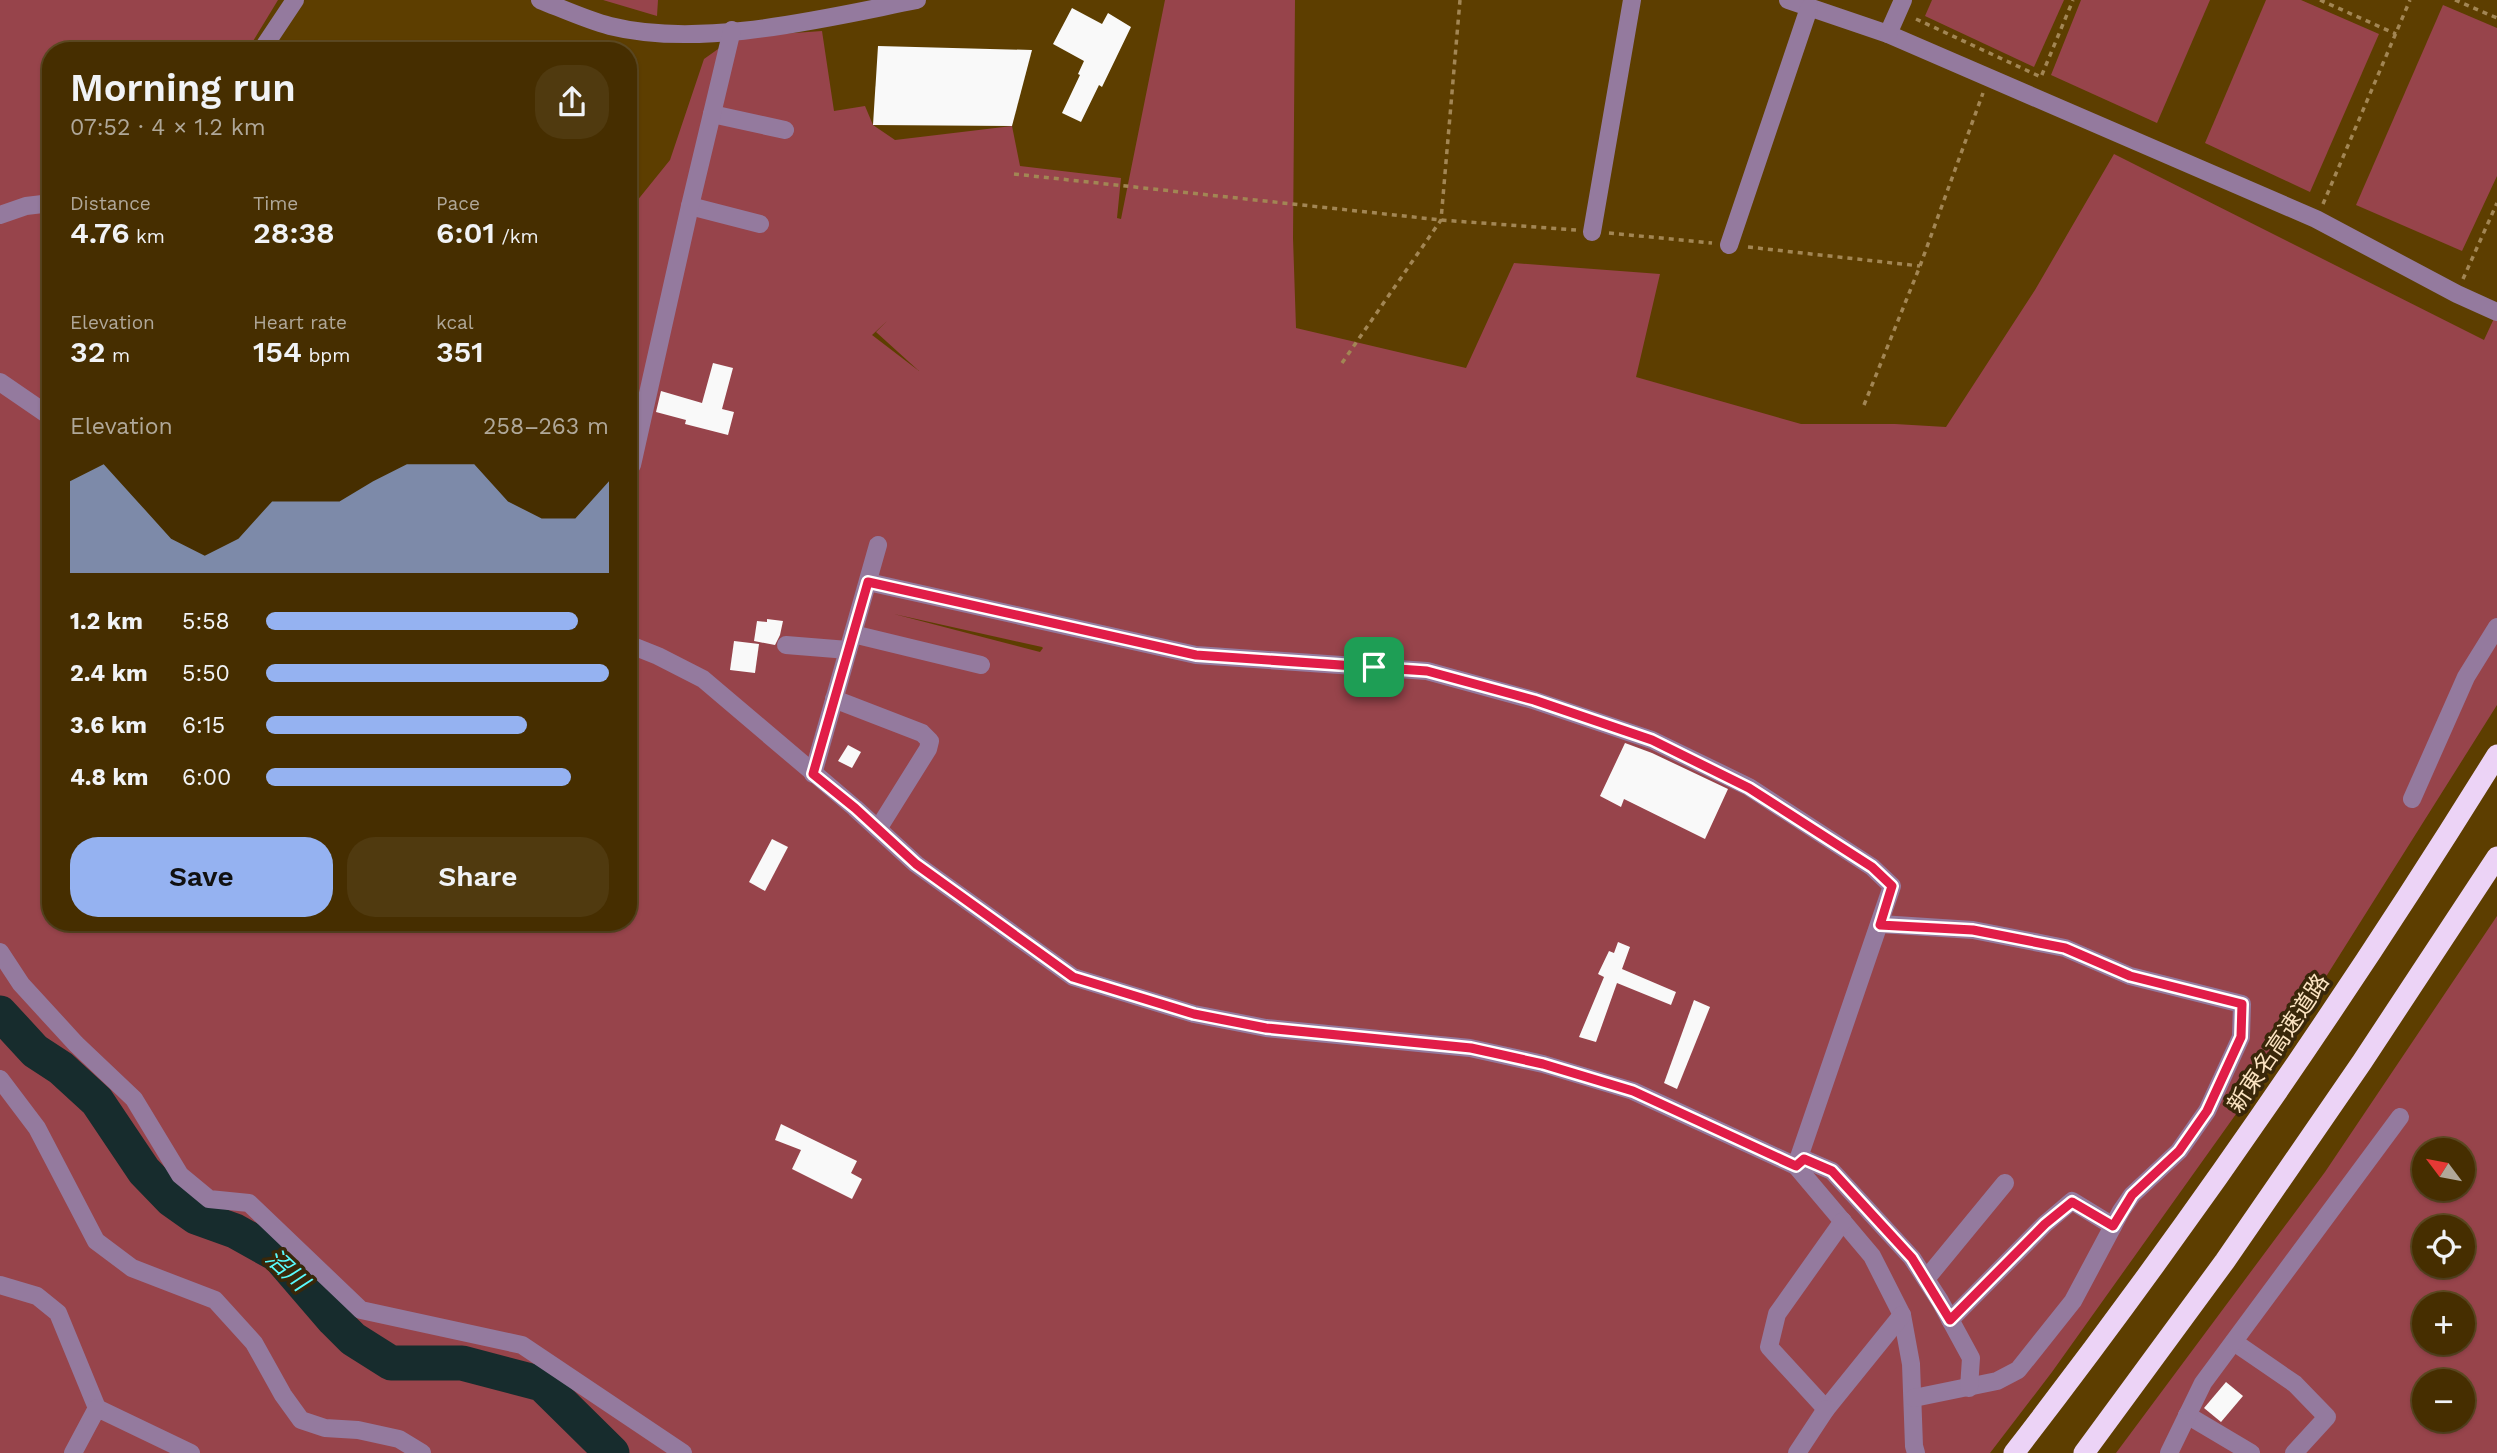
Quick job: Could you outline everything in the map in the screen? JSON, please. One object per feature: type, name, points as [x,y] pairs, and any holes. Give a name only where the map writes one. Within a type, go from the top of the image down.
[{"type":"highway","name":"新東名高速道路","points":[[2014,1453],[2108,1332],[2226,1168],[2346,990],[2497,755]]},
{"type":"highway","points":[[2084,1453],[2225,1261],[2362,1062],[2497,857]]},
{"type":"street","points":[[267,42],[295,0]]},
{"type":"street","points":[[540,0],[610,26],[656,33],[699,34],[794,24],[917,0]]},
{"type":"street","points":[[1592,232],[1632,0]]},
{"type":"street","points":[[1788,0],[1888,34],[2316,219],[2457,294],[2497,312]]},
{"type":"street","points":[[1729,244],[1809,8]]},
{"type":"street","points":[[1888,34],[1900,8]]},
{"type":"street","points":[[637,443],[733,30]]},
{"type":"street","points":[[712,114],[785,130]]},
{"type":"street","points":[[0,215],[26,206],[42,205]]},
{"type":"street","points":[[690,206],[760,224]]},
{"type":"street","points":[[0,382],[42,411]]},
{"type":"street","points":[[813,774],[878,545]]},
{"type":"street","points":[[868,582],[1196,655],[1427,671],[1534,700],[1652,740],[1749,788],[1872,867],[1892,886],[1796,1166]]},
{"type":"street","points":[[2412,799],[2466,677],[2497,627]]},
{"type":"street","points":[[786,645],[851,642],[981,665]]},
{"type":"street","points":[[637,648],[703,679],[916,864],[1073,977],[1194,1014],[1266,1028],[1471,1048],[1543,1064],[1633,1091],[1796,1166],[1872,1256],[1902,1315],[1911,1364],[1916,1453]]},
{"type":"street","points":[[834,699],[922,733],[930,741],[928,749],[878,829]]},
{"type":"street","points":[[1880,925],[1973,930],[2065,948],[2130,976],[2242,1004],[2241,1037],[2207,1111],[2179,1151],[2132,1195],[2074,1301],[2018,1370],[1997,1381],[1914,1398]]},
{"type":"street","points":[[0,952],[21,984],[76,1044],[134,1099],[180,1175],[209,1199],[249,1203],[361,1310],[522,1345],[683,1453]]},
{"type":"street","points":[[0,1079],[37,1128],[96,1241],[132,1268],[215,1300],[254,1343],[283,1395],[301,1420],[325,1428],[358,1430],[399,1439],[422,1453]]},
{"type":"street","points":[[2169,1453],[2203,1383],[2400,1117]]},
{"type":"street","points":[[1796,1166],[1804,1159],[1832,1171],[1912,1258],[1971,1358],[1969,1388]]},
{"type":"street","points":[[1926,1279],[2005,1182]]},
{"type":"street","points":[[1950,1320],[2045,1224],[2072,1202],[2113,1226]]},
{"type":"street","points":[[1826,1409],[1769,1347],[1777,1314],[1843,1221]]},
{"type":"street","points":[[0,1285],[37,1296],[58,1313],[97,1408],[191,1453]]},
{"type":"street","points":[[1797,1453],[1826,1409],[1902,1315]]},
{"type":"street","points":[[2234,1342],[2295,1384],[2326,1418],[2294,1453]]},
{"type":"street","points":[[73,1453],[97,1408]]},
{"type":"street","points":[[2188,1415],[2251,1453]]},
{"type":"path","points":[[1342,363],[1441,220],[1460,0]]},
{"type":"path","points":[[1900,8],[1912,17],[2040,77],[2073,0]]},
{"type":"path","points":[[2320,0],[2396,34]]},
{"type":"path","points":[[2316,219],[2410,0]]},
{"type":"path","points":[[2455,0],[2497,18]]},
{"type":"path","points":[[1864,405],[1920,266],[1988,78]]},
{"type":"path","points":[[1014,174],[1441,220],[1729,244],[1920,266]]},
{"type":"path","points":[[2457,294],[2497,203]]},
{"type":"shaded area","points":[[0,0],[278,0],[252,42],[42,42],[42,931],[637,931],[637,201],[670,160],[704,59],[735,37],[822,31],[834,111],[865,106],[873,125],[895,140],[1012,126],[1020,166],[1121,178],[1117,218],[1121,219],[1165,0],[1295,0],[1293,238],[1296,328],[1466,368],[1514,263],[1660,274],[1636,377],[1801,424],[1946,427],[2035,290],[2114,154],[2484,340],[2497,312],[2497,705],[2266,1072],[2052,1372],[1990,1453],[0,1453]],"holes":[[[887,321],[876,332],[919,371],[872,335]],[[894,614],[1042,647],[1040,652]]]},
{"type":"shaded area","points":[[603,0],[658,0],[657,16]]},
{"type":"shaded area","points":[[1932,0],[2064,0],[2034,67],[1925,16]]},
{"type":"shaded area","points":[[2081,0],[2210,0],[2157,123],[2051,75]]},
{"type":"shaded area","points":[[2266,0],[2301,0],[2379,34],[2310,192],[2205,143]]},
{"type":"shaded area","points":[[2443,5],[2497,28],[2497,176],[2462,251],[2356,205]]},
{"type":"shaded area","points":[[2497,916],[2497,1453],[2116,1453],[2325,1172]]},
{"type":"building","points":[[1072,8],[1102,24],[1108,13],[1131,27],[1102,87],[1099,85],[1081,122],[1062,113],[1084,61],[1053,44]]},
{"type":"building","points":[[878,46],[1032,50],[1012,126],[873,125]]},
{"type":"building","points":[[713,363],[733,368],[722,409],[734,412],[728,435],[685,424],[686,420],[656,412],[661,391],[702,403]]},
{"type":"building","points":[[767,619],[783,621],[775,645],[754,641],[757,621],[767,622]]},
{"type":"building","points":[[734,641],[759,644],[755,673],[730,670]]},
{"type":"building","points":[[1625,743],[1728,789],[1705,839],[1624,799],[1621,807],[1600,796]]},
{"type":"building","points":[[848,745],[861,752],[852,768],[838,761]]},
{"type":"building","points":[[772,839],[788,847],[765,891],[749,882]]},
{"type":"building","points":[[1618,942],[1630,947],[1622,969],[1676,992],[1671,1005],[1617,983],[1596,1042],[1579,1037],[1604,977],[1598,974],[1609,951],[1614,953]]},
{"type":"building","points":[[1694,1000],[1710,1007],[1677,1089],[1664,1083]]},
{"type":"building","points":[[781,1124],[857,1161],[851,1173],[862,1179],[852,1199],[792,1169],[801,1150],[775,1140]]},
{"type":"building","points":[[2226,1382],[2243,1396],[2221,1422],[2204,1408]]},
{"type":"waterway","name":"沼川","points":[[0,1013],[35,1051],[61,1068],[97,1101],[144,1171],[172,1200],[196,1217],[235,1231],[278,1255],[353,1339],[391,1363],[462,1363],[542,1384],[612,1453]]},
{"type":"route","points":[[868,582],[1196,655],[1374,667],[1427,671],[1534,700],[1652,740],[1749,788],[1872,867],[1892,886],[1880,925],[1973,930],[2065,948],[2130,976],[2242,1004],[2241,1037],[2207,1111],[2179,1151],[2132,1195],[2113,1226],[2072,1202],[2045,1224],[1950,1320],[1912,1258],[1832,1171],[1804,1159],[1796,1166],[1633,1091],[1543,1064],[1471,1048],[1266,1028],[1194,1014],[1073,977],[916,864],[813,774],[868,582]]}]
